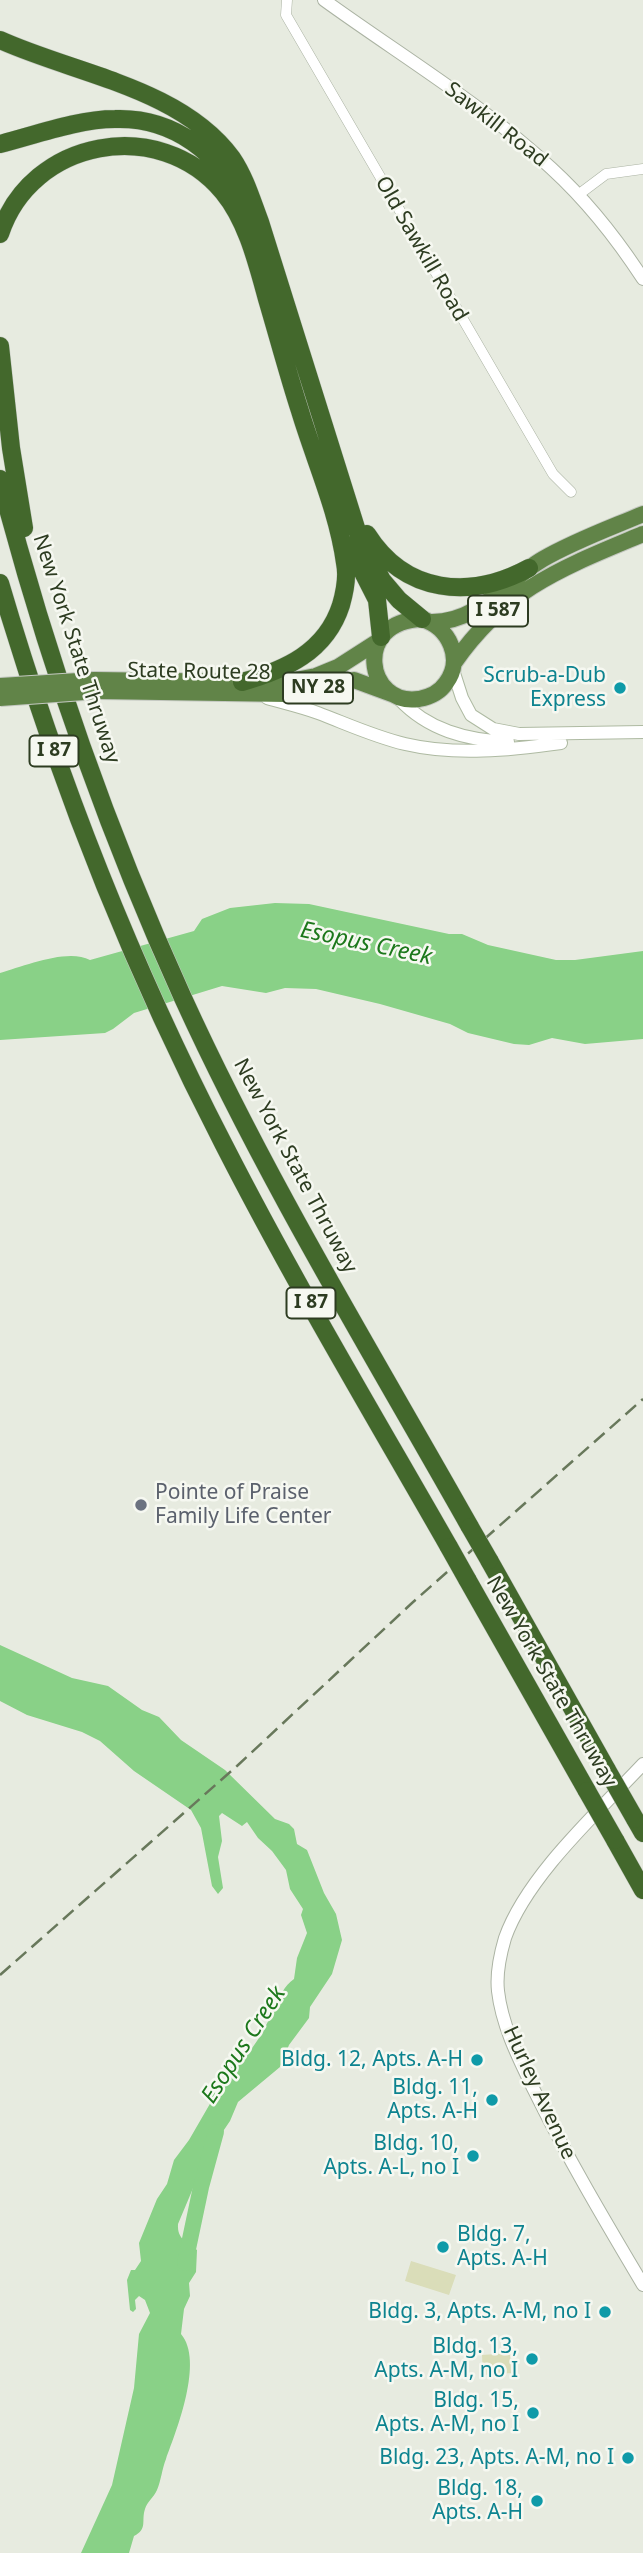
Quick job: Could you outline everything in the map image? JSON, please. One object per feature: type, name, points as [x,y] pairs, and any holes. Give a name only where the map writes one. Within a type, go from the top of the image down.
[{"type":"highway","points":[[0,40],[175,109],[222,146],[239,169],[253,203],[357,531],[375,568],[399,600],[447,636],[453,649],[454,667],[442,688],[430,696],[410,700],[396,696],[382,683],[376,671],[374,657],[379,639],[377,600],[332,510]]},
{"type":"highway","points":[[0,137],[108,112],[155,116],[183,126],[208,142],[236,172],[253,203]]},
{"type":"highway","points":[[0,144],[107,119],[141,121],[168,128],[201,147],[228,176],[244,214],[300,411],[332,510],[346,569],[344,595],[336,618],[322,639],[303,657],[247,688]]},
{"type":"highway","points":[[0,234],[19,197],[55,164],[96,148],[137,145],[172,155],[206,175],[229,201],[252,249]]},
{"type":"highway","points":[[0,346],[19,501],[43,628]]},
{"type":"highway","points":[[337,472],[371,540],[393,564],[411,576],[442,586],[477,587],[502,581],[529,568]]},
{"type":"highway","name":"New York State Thruway","points":[[0,479],[43,628],[83,749],[143,906],[204,1042],[279,1188],[639,1826]]},
{"type":"highway","name":"I 587","points":[[427,621],[460,617],[480,608],[529,568],[561,550],[643,514]]},
{"type":"highway","name":"I 587","points":[[454,667],[484,625],[523,591],[569,566],[643,534]]},
{"type":"highway","name":"New York State Thruway","points":[[0,583],[64,779],[118,917],[179,1054],[247,1190],[643,1890]]},
{"type":"highway","points":[[379,639],[399,622],[427,621]]},
{"type":"highway","name":"State Route 28","points":[[247,688],[316,676],[338,667],[379,639]]},
{"type":"highway","name":"State Route 28","points":[[0,686],[247,688],[298,692],[354,680],[396,696]]},
{"type":"highway","name":"State Route 28","points":[[0,698],[96,685]]},
{"type":"street","name":"Old Sawkill Road","points":[[288,0],[286,15],[299,38],[553,474],[570,492]]},
{"type":"street","name":"Sawkill Road","points":[[324,0],[504,128],[544,162],[578,195],[643,279]]},
{"type":"street","points":[[578,195],[607,174],[643,169]]},
{"type":"street","points":[[454,667],[461,698],[471,715],[493,729],[510,733],[643,732]]},
{"type":"street","points":[[247,688],[383,738],[417,747],[476,751],[561,743],[602,734]]},
{"type":"street","points":[[396,696],[427,722],[459,736],[499,742],[561,743]]},
{"type":"street","name":"Hurley Avenue","points":[[643,1764],[558,1856],[523,1903],[506,1936],[498,1988],[502,2011],[519,2059],[556,2136],[643,2285]]},
{"type":"shaded area","points":[[411,2261],[456,2275],[449,2295],[405,2281]]},
{"type":"shaded area","points":[[510,2353],[511,2373],[483,2375],[482,2355]]},
{"type":"water","points":[[275,903],[309,904],[449,934],[462,934],[488,945],[556,960],[643,951],[643,1039],[585,1044],[552,1038],[529,1045],[514,1044],[468,1033],[450,1024],[380,1004],[316,989],[285,988],[266,993],[222,986],[134,1013],[105,1033],[0,1040],[0,973],[58,957],[81,957],[90,960],[194,931],[202,919],[230,908]]},
{"type":"water","points":[[0,1645],[72,1678],[108,1686],[142,1710],[159,1717],[181,1740],[225,1770],[275,1819],[289,1824],[294,1829],[297,1844],[307,1850],[324,1893],[336,1914],[342,1940],[332,1974],[310,2007],[309,2018],[289,2045],[280,2067],[238,2102],[230,2121],[207,2155],[178,2224],[181,2237],[197,2250],[196,2272],[189,2283],[190,2296],[184,2309],[181,2334],[190,2361],[189,2378],[182,2413],[156,2493],[146,2506],[143,2528],[134,2536],[129,2553],[81,2553],[112,2485],[134,2388],[139,2334],[150,2313],[145,2300],[139,2296],[135,2300],[136,2309],[133,2312],[130,2310],[127,2280],[131,2270],[135,2270],[141,2261],[139,2243],[157,2199],[167,2184],[174,2160],[211,2102],[212,2093],[222,2088],[228,2069],[244,2057],[256,2042],[283,1992],[294,1979],[297,1958],[307,1933],[301,1915],[303,1909],[290,1889],[286,1870],[247,1822],[242,1826],[222,1813],[219,1816],[222,1841],[218,1857],[223,1888],[218,1894],[212,1886],[201,1828],[191,1810],[134,1771],[100,1741],[82,1732],[27,1715],[0,1701]]},
{"type":"waterway","name":"Esopus Creek","points":[[185,2263],[216,2132]]},
{"type":"railway","points":[[0,1975],[237,1766],[412,1603],[643,1399]]},
{"type":"place","name":"Scrub-a-Dub Express","points":[[620,688]]},
{"type":"place","name":"Pointe of Praise Family Life Center","points":[[141,1505]]},
{"type":"place","name":"Bldg. 12, Apts. A-H","points":[[477,2060]]},
{"type":"place","name":"Bldg. 11, Apts. A-H","points":[[492,2100]]},
{"type":"place","name":"Bldg. 10, Apts. A-L, no I","points":[[473,2156]]},
{"type":"place","name":"Bldg. 7, Apts. A-H","points":[[443,2247]]},
{"type":"place","name":"Bldg. 3, Apts. A-M, no I","points":[[605,2312]]},
{"type":"place","name":"Bldg. 13, Apts. A-M, no I","points":[[532,2359]]},
{"type":"place","name":"Bldg. 15, Apts. A-M, no I","points":[[533,2413]]},
{"type":"place","name":"Bldg. 23, Apts. A-M, no I","points":[[628,2458]]},
{"type":"place","name":"Bldg. 18, Apts. A-H","points":[[537,2501]]}]
